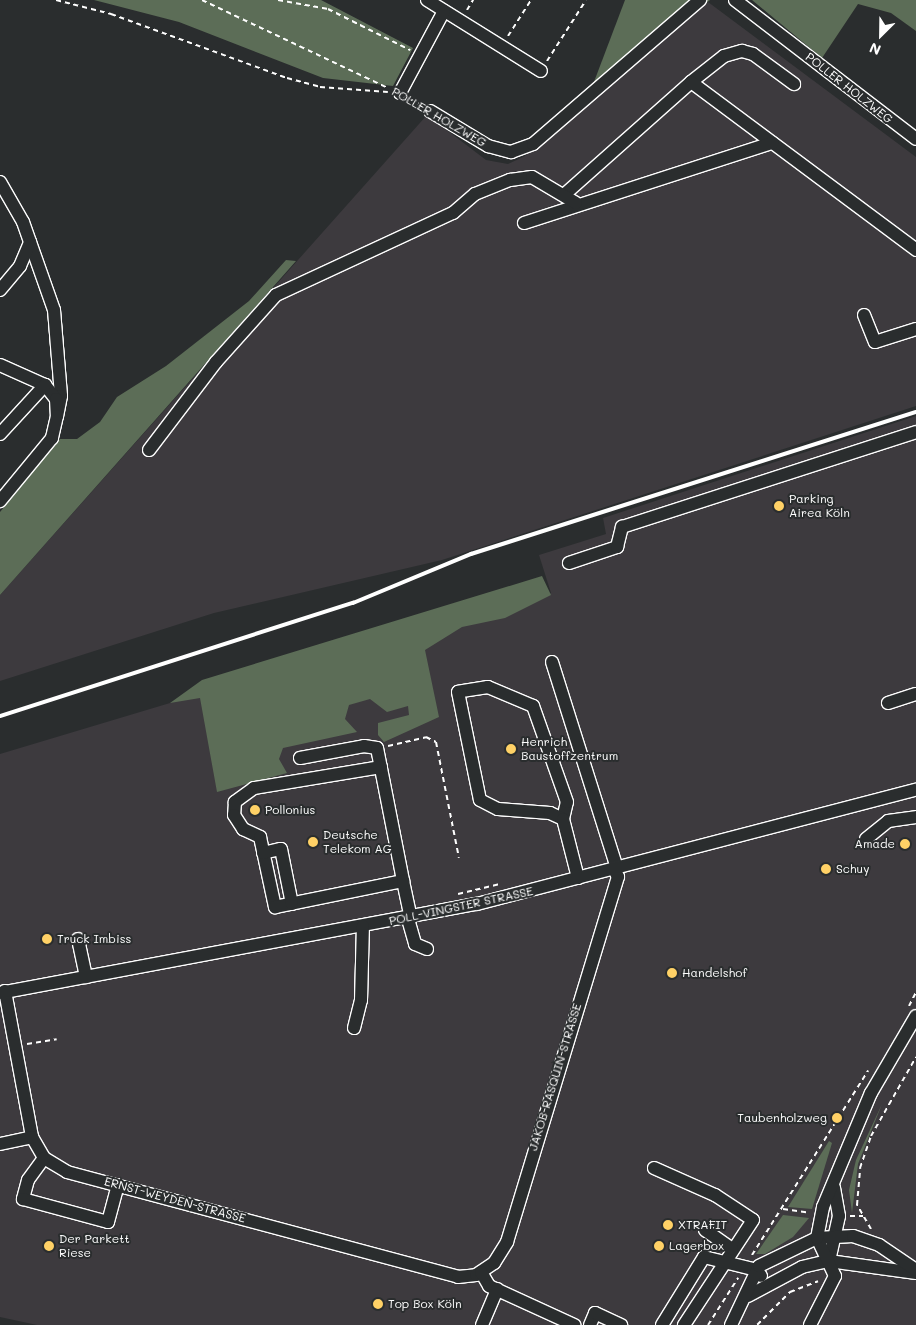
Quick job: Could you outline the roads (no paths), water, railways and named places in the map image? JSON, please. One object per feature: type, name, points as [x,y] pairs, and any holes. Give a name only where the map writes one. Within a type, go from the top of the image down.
[{"type":"street","points":[[426,0],[541,71]]},
{"type":"street","name":"POLLER HOLZWEG","points":[[430,110],[488,146],[511,152],[533,144],[700,0]]},
{"type":"street","name":"POLLER HOLZWEG","points":[[734,0],[916,139]]},
{"type":"street","points":[[400,93],[444,11]]},
{"type":"street","points":[[565,194],[724,56],[742,51],[754,54],[794,84]]},
{"type":"street","points":[[692,82],[916,250]]},
{"type":"street","points":[[524,223],[576,203],[772,143]]},
{"type":"street","points":[[149,450],[216,362],[276,295],[453,213],[475,194],[510,180],[532,178],[565,194],[576,203]]},
{"type":"street","points":[[0,182],[30,242],[54,310],[61,396],[52,438],[0,501]]},
{"type":"street","points":[[0,290],[20,266],[30,242]]},
{"type":"street","points":[[864,315],[876,342],[916,329]]},
{"type":"street","points":[[0,366],[45,385],[56,399],[57,416]]},
{"type":"street","points":[[0,434],[45,385]]},
{"type":"street","points":[[569,563],[617,547],[622,527],[916,432]]},
{"type":"street","name":"JAKOB-RASQUIN-STRASSE","points":[[478,1273],[494,1263],[507,1242],[618,877],[552,662]]},
{"type":"street","points":[[563,819],[550,813],[498,809],[480,800],[458,692],[488,687],[533,706],[567,802],[563,819],[578,878]]},
{"type":"street","points":[[888,703],[916,694]]},
{"type":"street","points":[[300,758],[364,746],[377,748],[415,944],[427,949]]},
{"type":"street","points":[[381,767],[245,791],[235,802],[234,815],[243,829],[260,836],[275,907],[403,881]]},
{"type":"street","name":"POLL-VINGSTER STRASSE","points":[[3,992],[410,918],[578,878],[916,790]]},
{"type":"street","points":[[866,839],[888,821],[902,815],[916,816]]},
{"type":"street","points":[[354,1028],[361,1000],[363,926]]},
{"type":"street","points":[[78,939],[86,977]]},
{"type":"street","name":"ERNST-WEYDEN-STRASSE","points":[[3,992],[32,1137],[44,1158],[67,1172],[458,1277],[478,1273]]},
{"type":"street","points":[[810,1325],[835,1276],[816,1238],[823,1208],[834,1187],[855,1128],[910,1015]]},
{"type":"street","points":[[0,1144],[32,1137]]},
{"type":"street","points":[[44,1158],[28,1180],[23,1199],[108,1222],[118,1185]]},
{"type":"street","points":[[654,1168],[715,1195],[753,1220],[724,1261],[684,1325]]},
{"type":"street","points":[[829,1261],[839,1216],[834,1187]]},
{"type":"street","points":[[705,1230],[732,1249]]},
{"type":"street","points":[[751,1268],[773,1256],[816,1238],[836,1236],[874,1243],[916,1271]]},
{"type":"street","points":[[662,1325],[704,1257],[751,1268],[768,1284]]},
{"type":"street","points":[[748,1296],[802,1267],[829,1261],[916,1271]]},
{"type":"street","points":[[731,1325],[748,1296],[751,1268]]},
{"type":"street","points":[[478,1273],[497,1290],[574,1325]]},
{"type":"street","points":[[482,1325],[497,1290]]},
{"type":"street","points":[[590,1325],[595,1314],[621,1325]]},
{"type":"railway","points":[[0,716],[353,603],[471,554],[916,412]]},
{"type":"place","name":"Parking Airea Köln","points":[[779,506]]},
{"type":"place","name":"Henrich Baustoffzentrum","points":[[511,749]]},
{"type":"place","name":"Pollonius","points":[[255,810]]},
{"type":"place","name":"Deutsche Telekom AG","points":[[313,842]]},
{"type":"place","name":"Amade","points":[[905,844]]},
{"type":"place","name":"Schuy","points":[[826,869]]},
{"type":"place","name":"Truck Imbiss","points":[[47,939]]},
{"type":"place","name":"Handelshof","points":[[672,973]]},
{"type":"place","name":"Taubenholzweg","points":[[837,1118]]},
{"type":"place","name":"XTRAFIT","points":[[668,1225]]},
{"type":"place","name":"Der Parkett Riese","points":[[49,1246]]},
{"type":"place","name":"Lagerbox","points":[[659,1246]]},
{"type":"place","name":"Top Box Köln","points":[[378,1304]]}]
